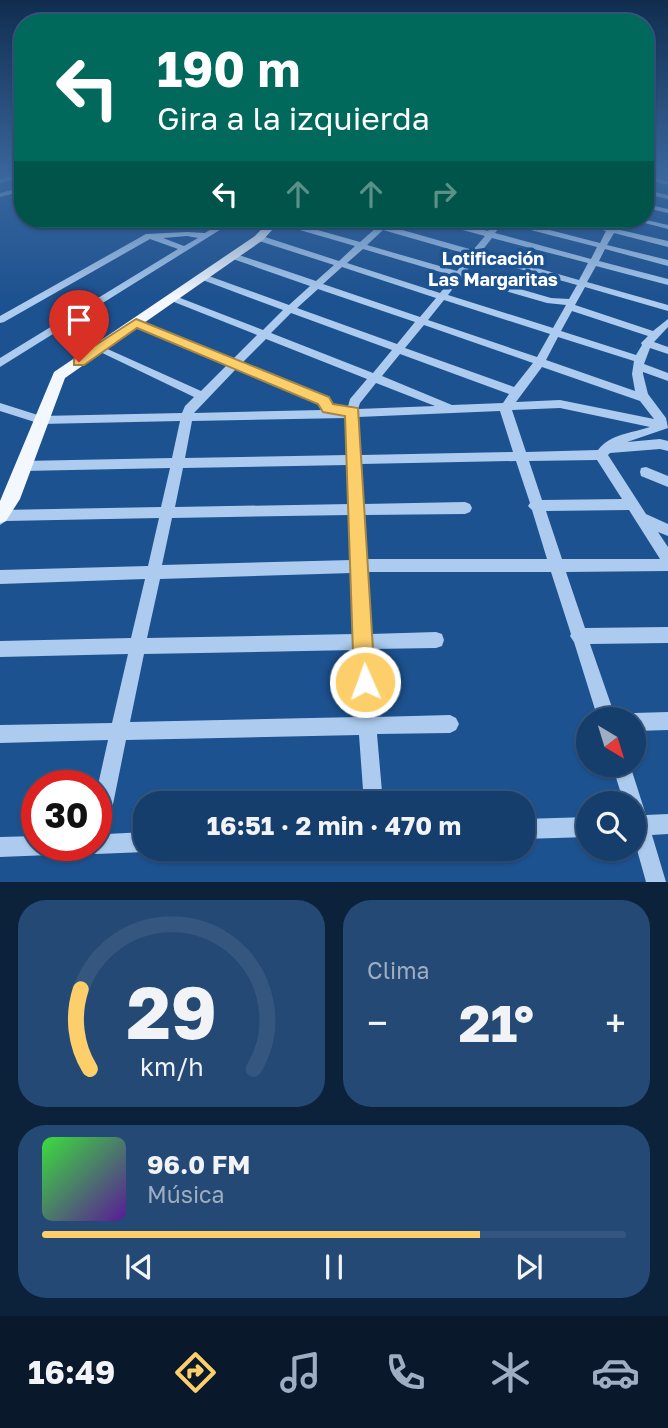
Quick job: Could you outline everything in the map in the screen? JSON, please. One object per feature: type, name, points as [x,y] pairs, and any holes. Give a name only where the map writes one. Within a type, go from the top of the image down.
[{"type":"main road","points":[[0,517],[11,499],[59,375],[259,238],[268,228]]},
{"type":"street","points":[[0,363],[219,228]]},
{"type":"street","points":[[302,228],[571,305],[650,338],[668,351]]},
{"type":"street","points":[[112,770],[188,412],[200,395],[290,309],[381,228]]},
{"type":"street","points":[[386,228],[668,308]]},
{"type":"street","points":[[467,228],[668,282]]},
{"type":"street","points":[[373,791],[366,724],[352,412],[354,402],[494,228]]},
{"type":"street","points":[[536,228],[668,262]]},
{"type":"street","points":[[602,228],[668,244]]},
{"type":"street","points":[[505,408],[540,361],[610,230]]},
{"type":"street","points":[[155,237],[187,234],[206,236]]},
{"type":"street","points":[[0,320],[149,236],[186,248]]},
{"type":"street","points":[[259,238],[639,362],[668,377]]},
{"type":"street","points":[[233,256],[644,398]]},
{"type":"street","points":[[203,276],[518,393]]},
{"type":"street","points":[[172,298],[453,409]]},
{"type":"street","points":[[136,323],[323,401],[328,411]]},
{"type":"street","points":[[664,425],[637,384],[639,362],[650,338],[667,323]]},
{"type":"street","points":[[99,349],[200,395]]},
{"type":"street","points":[[0,398],[18,408],[42,416],[188,412],[352,412],[560,404],[664,425]]},
{"type":"street","points":[[0,407],[18,408]]},
{"type":"street","points":[[505,408],[603,707]]},
{"type":"street","points":[[603,451],[616,440],[653,432],[664,425]]},
{"type":"street","points":[[23,466],[520,457],[660,444],[668,446]]},
{"type":"street","points":[[603,451],[631,504],[668,559]]},
{"type":"street","points":[[646,472],[668,482]]},
{"type":"street","points":[[535,506],[631,504]]},
{"type":"street","points":[[0,517],[465,508]]},
{"type":"street","points":[[640,517],[668,530]]},
{"type":"street","points":[[0,577],[361,566],[668,565]]},
{"type":"street","points":[[578,636],[668,635]]},
{"type":"street","points":[[0,649],[436,640]]},
{"type":"street","points":[[646,722],[668,721]]},
{"type":"street","points":[[0,734],[121,729],[450,724]]},
{"type":"street","points":[[646,825],[668,824]]},
{"type":"street","points":[[535,829],[576,828]]},
{"type":"street","points":[[112,841],[133,842]]},
{"type":"street","points":[[0,847],[21,846]]},
{"type":"street","points":[[646,853],[656,882]]},
{"type":"district","name":"Lotificación Las Margaritas","points":[[493,269]]},
{"type":"route","points":[[79,362],[136,323],[323,401],[328,408],[352,412],[365,682]]}]
